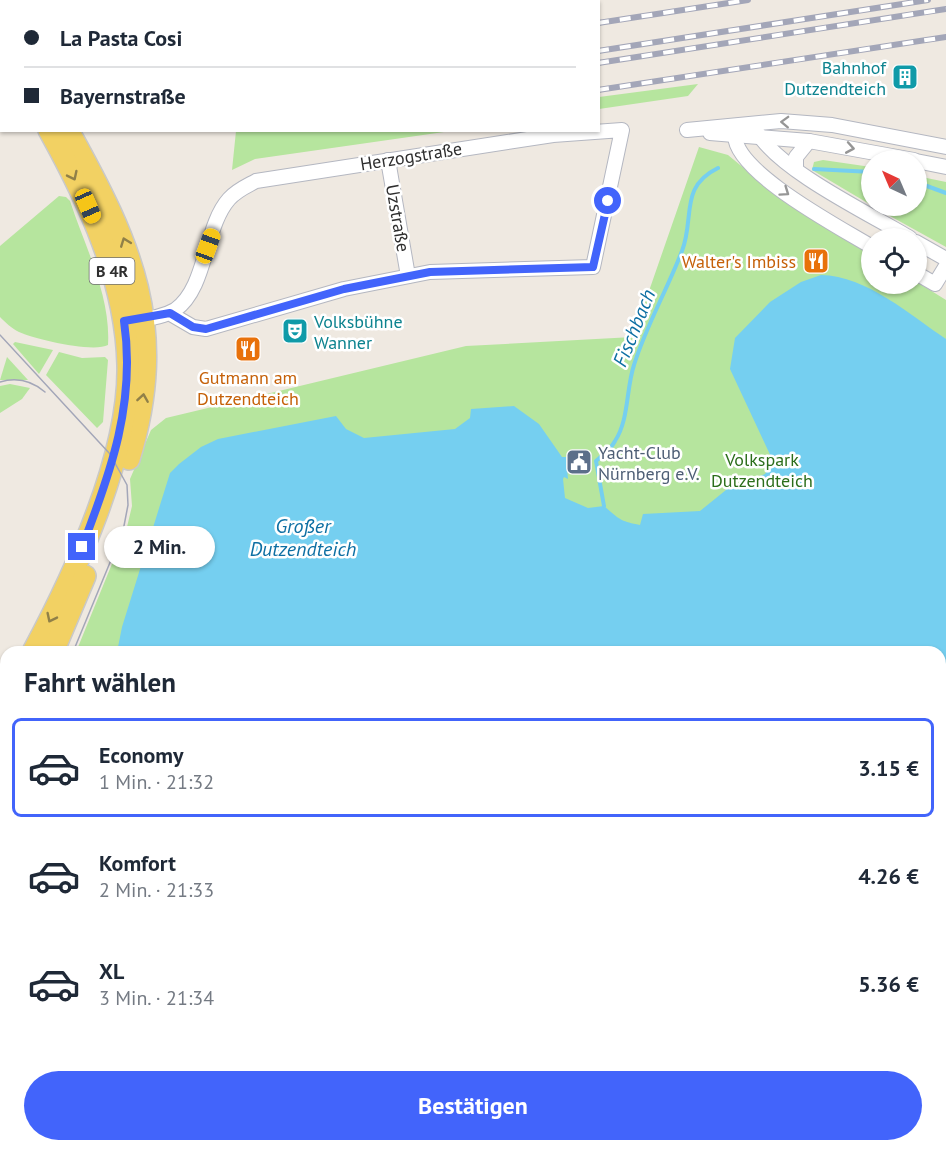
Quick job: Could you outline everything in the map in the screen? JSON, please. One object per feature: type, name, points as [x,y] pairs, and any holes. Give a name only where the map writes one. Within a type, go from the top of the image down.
[{"type":"main road","name":"B 4R","points":[[50,132],[98,229],[114,278],[134,320],[146,376],[134,444],[104,528],[55,646]]},
{"type":"main road","name":"B 4R","points":[[36,646],[82,547],[117,450],[125,411],[138,285],[123,238],[106,200],[69,132]]},
{"type":"street","points":[[735,135],[752,122]]},
{"type":"street","points":[[752,122],[759,135],[796,169],[893,228]]},
{"type":"street","points":[[861,151],[759,135],[687,130],[752,122],[832,125],[946,147]]},
{"type":"street","name":"Herzogstraße","points":[[408,276],[430,272],[492,268],[593,267],[622,130],[600,132]]},
{"type":"street","name":"Herzogstraße","points":[[170,313],[190,292],[222,208],[239,190],[267,179],[553,135],[594,132]]},
{"type":"street","points":[[735,135],[737,148],[752,167],[801,203],[861,240]]},
{"type":"street","points":[[796,169],[796,157],[809,141]]},
{"type":"street","name":"Uzstraße","points":[[388,160],[408,276]]},
{"type":"street","points":[[927,163],[946,167]]},
{"type":"street","points":[[927,249],[946,260]]},
{"type":"street","points":[[927,279],[935,284],[946,266]]},
{"type":"street","points":[[134,320],[170,313],[193,327],[206,329],[344,289],[408,276]]},
{"type":"green space","points":[[698,84],[688,96],[600,109],[600,97]]},
{"type":"green space","points":[[236,132],[444,132],[255,159],[232,170]]},
{"type":"green space","name":"Großer Dutzendteich","points":[[699,147],[728,155],[785,202],[861,249],[861,294],[927,294],[927,288],[946,300],[946,646],[78,646],[127,527],[132,506],[130,479],[151,430],[166,418],[466,346],[633,337]]},
{"type":"green space","points":[[823,160],[861,166],[861,199],[812,170],[814,162]]},
{"type":"green space","points":[[927,178],[946,182],[946,247],[927,236],[927,228],[912,228],[890,216],[927,216]]},
{"type":"green space","points":[[59,196],[66,197],[70,201],[96,272],[105,308],[108,345],[77,346],[37,338],[16,330],[0,317],[0,246]]},
{"type":"green space","points":[[15,342],[53,350],[39,374],[13,344]]},
{"type":"green space","points":[[59,352],[82,358],[105,357],[108,360],[103,422],[97,428],[46,375]]},
{"type":"green space","points":[[7,357],[28,380],[0,380]]},
{"type":"green space","points":[[10,384],[30,388],[22,399],[0,413],[0,386]]},
{"type":"water","name":"Großer Dutzendteich","points":[[821,275],[838,277],[861,285],[861,294],[880,294],[887,298],[946,339],[946,646],[118,646],[122,627],[170,473],[201,447],[218,439],[336,416],[346,429],[364,438],[455,429],[470,418],[471,409],[514,406],[539,424],[562,457],[566,457],[568,479],[564,477],[563,479],[565,498],[588,508],[604,506],[621,520],[640,525],[643,514],[700,511],[726,490],[725,487],[730,485],[731,488],[765,474],[773,461],[730,369],[735,338],[770,302],[801,282]]},
{"type":"waterway","name":"Fischbach","points":[[604,506],[596,461],[607,452],[620,433],[631,374],[682,251],[693,194],[698,184],[718,168]]},
{"type":"waterway","name":"Fischbach","points":[[814,169],[861,171]]},
{"type":"waterway","name":"Fischbach","points":[[927,186],[946,193]]},
{"type":"tram line","points":[[0,335],[110,454],[127,485],[128,505],[123,531],[75,646]]},
{"type":"tram line","points":[[0,382],[24,381],[45,392]]},
{"type":"railway","points":[[600,23],[748,0]]},
{"type":"railway","points":[[600,51],[928,0]]},
{"type":"railway","points":[[600,63],[946,9]]},
{"type":"railway","points":[[600,90],[946,37]]},
{"type":"place","name":"Bahnhof Dutzendteich","points":[[905,77]]},
{"type":"place","name":"Walter's Imbiss","points":[[816,261]]},
{"type":"place","name":"Volksbühne Wanner","points":[[295,331]]},
{"type":"place","name":"Gutmann am Dutzendteich","points":[[248,349]]},
{"type":"place","name":"Yacht-Club Nürnberg e.V.","points":[[579,462]]},
{"type":"route","points":[[82,547],[112,466],[122,430],[128,379],[124,321],[170,313],[193,327],[206,329],[344,289],[430,272],[593,267],[608,201]]},
{"type":"park label","name":"Volkspark Dutzendteich","points":[[762,469]]}]
